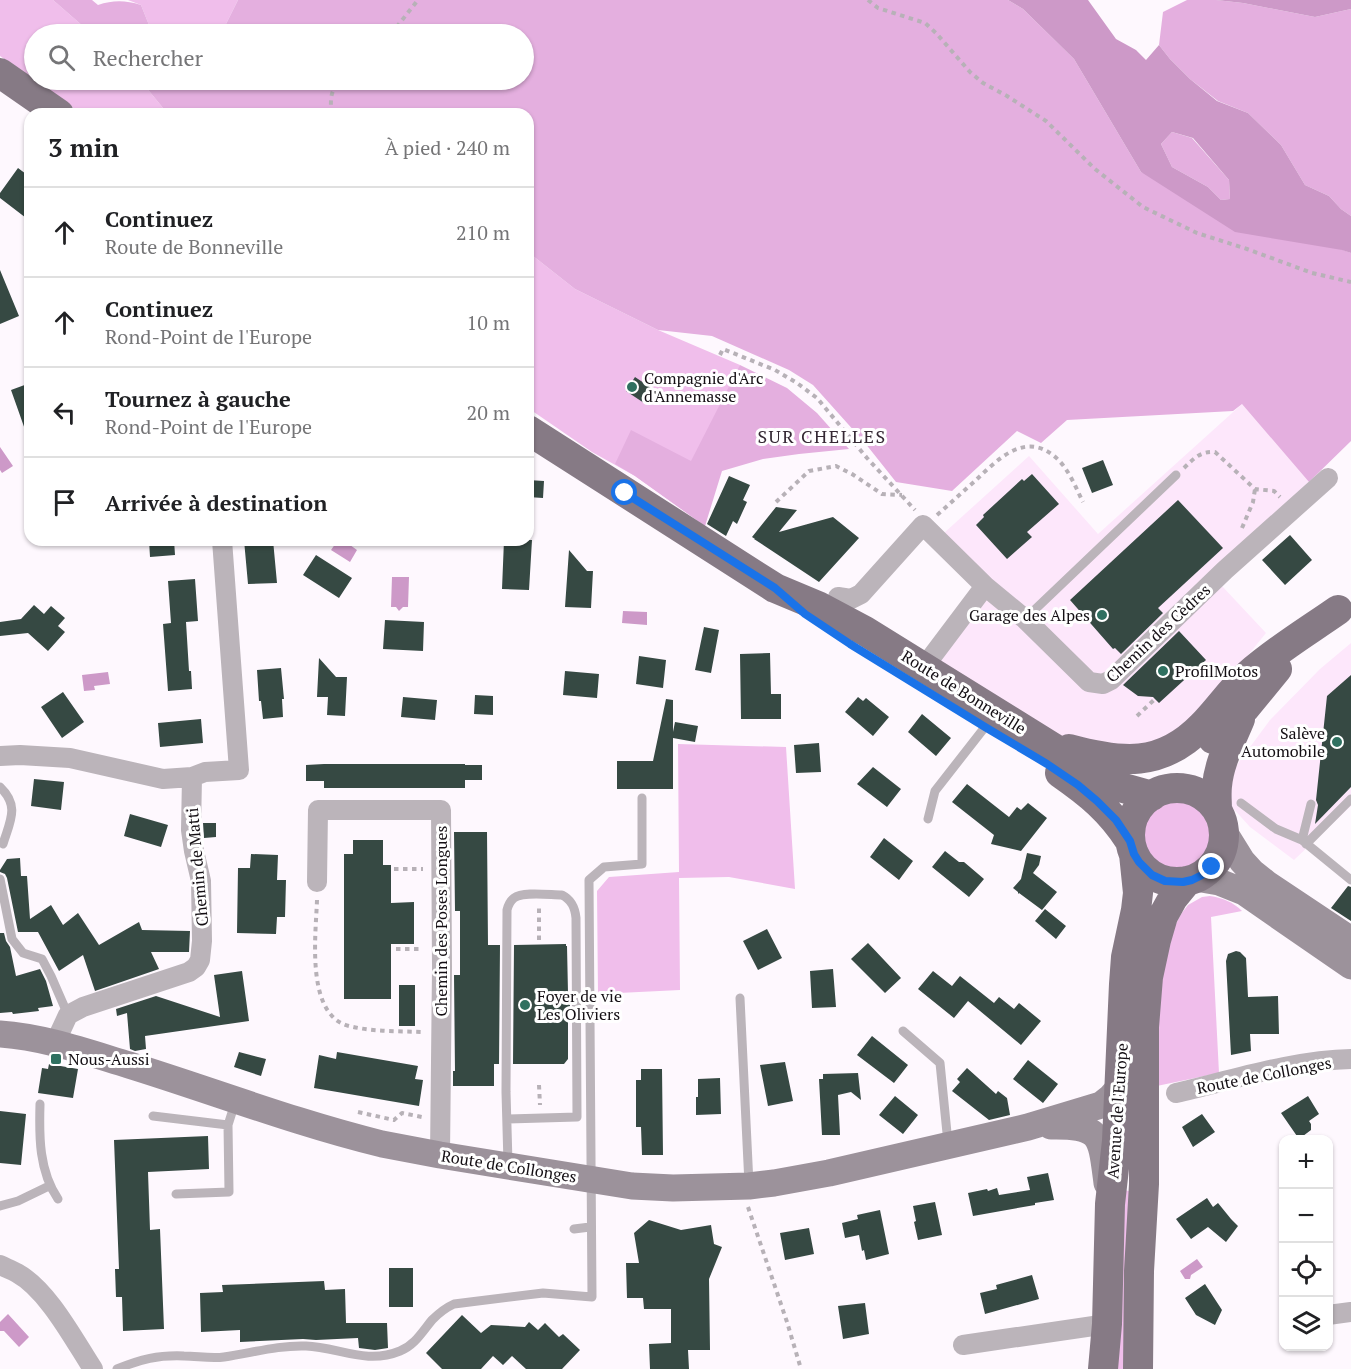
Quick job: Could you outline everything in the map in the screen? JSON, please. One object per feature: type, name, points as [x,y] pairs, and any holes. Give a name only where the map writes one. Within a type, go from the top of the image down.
[{"type":"main road","points":[[0,73],[24,90]]},
{"type":"main road","points":[[24,90],[50,108]]},
{"type":"main road","name":"Route de Bonneville","points":[[534,434],[775,588],[805,614],[850,644],[1047,764],[1086,792],[1116,820],[1132,848]]},
{"type":"main road","name":"Route de Bonneville","points":[[775,588],[839,616],[1106,780],[1120,787],[1156,794]]},
{"type":"main road","points":[[1245,708],[1224,756],[1217,786],[1227,815],[1219,857],[1207,872],[1192,880],[1169,882],[1156,877],[1142,866],[1132,848],[1131,830],[1135,815],[1144,802],[1156,794],[1245,708],[1316,627],[1345,604]]},
{"type":"main road","points":[[1042,741],[1084,753],[1122,759],[1149,757],[1171,750],[1202,727],[1234,688],[1254,669],[1345,604]]},
{"type":"main road","points":[[1156,794],[1172,789],[1185,789],[1203,796],[1227,815]]},
{"type":"main road","name":"Avenue de l'Europe","points":[[1103,1369],[1107,1324],[1110,1204],[1116,1151],[1126,957],[1137,902],[1132,848]]},
{"type":"main road","name":"Avenue de l'Europe","points":[[1138,1369],[1139,1271],[1144,1184],[1144,1027],[1147,986],[1163,916],[1173,898],[1192,880]]},
{"type":"street","name":"Chemin des Cèdres","points":[[923,525],[1089,682],[1103,684],[1112,680],[1218,577],[1328,478]]},
{"type":"street","points":[[838,597],[850,599],[861,594],[923,525]]},
{"type":"street","points":[[0,756],[70,758],[163,779],[192,777],[205,772],[239,770],[222,546]]},
{"type":"street","points":[[924,667],[985,586]]},
{"type":"street","name":"Chemin de Matti","points":[[68,1015],[83,1007],[189,972],[200,960],[201,880],[192,830],[192,777]]},
{"type":"street","name":"Chemin des Poses Longues","points":[[317,882],[318,810],[441,810],[440,1155]]},
{"type":"street","points":[[1227,815],[1242,861],[1252,872],[1351,940]]},
{"type":"street","points":[[1192,880],[1219,882],[1244,892],[1351,966]]},
{"type":"street","points":[[55,1043],[68,1015]]},
{"type":"street","name":"Route de Collonges","points":[[0,1034],[25,1036],[55,1043],[163,1076],[232,1113],[440,1155],[632,1186],[673,1188],[745,1186],[829,1173],[1028,1127],[1101,1105],[1119,1088]]},
{"type":"street","name":"Route de Collonges","points":[[1176,1093],[1282,1068],[1324,1060],[1351,1059]]},
{"type":"street","name":"Route de Collonges","points":[[1028,1127],[1072,1126],[1095,1135],[1103,1153],[1110,1204]]},
{"type":"street","points":[[0,1265],[19,1274],[40,1292],[93,1369]]},
{"type":"street","points":[[1333,1314],[1351,1312]]},
{"type":"street","points":[[963,1346],[1107,1324]]},
{"type":"lane","points":[[1025,619],[1176,475]]},
{"type":"lane","points":[[928,819],[935,791],[985,727]]},
{"type":"lane","points":[[0,787],[10,799],[12,815],[3,844]]},
{"type":"lane","points":[[117,1369],[141,1359],[161,1356],[223,1357],[292,1346],[327,1349],[359,1357],[380,1356],[400,1351],[411,1344],[422,1335],[443,1309],[454,1304],[543,1293],[592,1297],[589,880],[604,867],[642,864],[642,798]]},
{"type":"lane","points":[[1306,843],[1351,799]]},
{"type":"lane","points":[[1306,843],[1311,804]]},
{"type":"lane","points":[[1227,815],[1276,829],[1306,843],[1351,880]]},
{"type":"lane","points":[[0,879],[12,939],[23,953],[42,959],[68,1015]]},
{"type":"lane","points":[[507,1119],[577,1117],[576,918],[572,903],[562,895],[523,894],[514,897],[507,910],[507,1119],[508,1165]]},
{"type":"lane","points":[[740,998],[745,1186]]},
{"type":"lane","points":[[903,1031],[940,1063],[948,1145]]},
{"type":"lane","points":[[40,1104],[41,1160],[49,1186],[58,1199]]},
{"type":"lane","points":[[153,1116],[232,1113],[230,1192],[176,1194]]},
{"type":"lane","points":[[0,1206],[18,1201],[49,1186]]},
{"type":"lane","points":[[574,1229],[590,1227]]},
{"type":"path","points":[[399,24],[418,0]]},
{"type":"path","points":[[868,0],[878,8],[925,23],[983,83],[1046,121],[1095,169],[1143,207],[1197,233],[1312,273],[1351,282]]},
{"type":"path","points":[[331,108],[333,90]]},
{"type":"path","points":[[720,355],[723,348],[775,370],[817,398],[867,458],[903,495],[920,516],[923,525],[935,517],[997,460],[1014,450],[1029,447],[1037,447],[1054,456],[1068,472],[1083,502]]},
{"type":"path","points":[[1176,475],[1199,454],[1215,452],[1255,489],[1274,491],[1293,511]]},
{"type":"path","points":[[776,502],[809,471],[836,466],[882,494],[903,495]]},
{"type":"path","points":[[1242,530],[1253,502],[1255,489]]},
{"type":"path","points":[[1137,716],[1155,699]]},
{"type":"path","points":[[394,869],[442,868]]},
{"type":"path","points":[[317,882],[316,978],[323,1004],[331,1014],[347,1026],[372,1030],[442,1032]]},
{"type":"path","points":[[539,894],[539,940]]},
{"type":"path","points":[[396,950],[442,949]]},
{"type":"path","points":[[539,1084],[541,1118]]},
{"type":"path","points":[[352,1110],[394,1120],[402,1113],[441,1121]]},
{"type":"path","points":[[745,1186],[801,1369]]},
{"type":"shaded area","points":[[0,0],[53,0],[81,24],[24,24],[24,73],[0,56]]},
{"type":"shaded area","points":[[53,0],[92,0],[98,5],[124,1],[141,5],[149,24],[81,24]]},
{"type":"shaded area","points":[[128,0],[238,0],[226,24],[149,24],[141,5]]},
{"type":"shaded area","points":[[238,0],[1008,0],[1023,9],[1074,59],[1141,172],[1351,253],[1351,441],[1309,482],[1242,404],[1233,411],[1067,420],[1041,443],[1017,431],[952,491],[896,482],[865,443],[813,385],[789,370],[712,336],[658,330],[575,289],[534,257],[534,108],[163,108],[148,90],[534,90],[534,24],[226,24]]},
{"type":"shaded area","points":[[1008,0],[1088,0],[1116,39],[1136,50],[1146,60],[1159,45],[1190,79],[1217,101],[1248,113],[1281,145],[1305,185],[1329,196],[1351,216],[1351,253],[1235,232],[1141,172],[1074,59],[1023,9]],"holes":[[[1172,132],[1193,138],[1229,180],[1230,199],[1221,200],[1208,187],[1172,167],[1161,144]]]},
{"type":"shaded area","points":[[1187,0],[1243,3],[1315,17],[1351,9],[1351,216],[1329,196],[1305,185],[1281,145],[1248,113],[1218,101],[1190,79],[1159,45],[1163,12]]},
{"type":"shaded area","points":[[1216,0],[1351,0],[1351,9],[1315,17]]},
{"type":"shaded area","points":[[48,90],[148,90],[163,108],[74,108]]},
{"type":"shaded area","points":[[1172,132],[1192,138],[1229,180],[1230,199],[1221,200],[1208,187],[1172,167],[1161,144]]},
{"type":"shaded area","name":"Compagnie d'Arc d'Annemasse","points":[[534,257],[575,289],[658,330],[740,365],[705,526],[635,476],[592,452],[534,412]]},
{"type":"shaded area","points":[[740,365],[787,388],[817,413],[849,449],[763,459],[722,471],[705,526],[615,464],[631,430],[691,461]]},
{"type":"shaded area","points":[[1242,404],[1309,482],[1213,572],[1222,586],[1266,633],[1201,709],[1157,747],[1057,740],[926,665],[985,586],[944,533],[1029,456],[1098,534]]},
{"type":"shaded area","points":[[0,447],[13,466],[2,473],[0,470]]},
{"type":"shaded area","points":[[334,546],[351,546],[357,550],[350,562],[331,550]]},
{"type":"shaded area","points":[[392,577],[409,577],[408,607],[403,607],[399,611],[396,607],[391,607]]},
{"type":"shaded area","points":[[623,611],[647,612],[647,625],[622,623]]},
{"type":"shaded area","points":[[1351,643],[1351,806],[1294,860],[1250,827],[1231,806],[1227,782],[1270,720],[1320,669]]},
{"type":"shaded area","points":[[108,672],[110,684],[94,686],[95,690],[84,691],[82,675]]},
{"type":"shaded area","points":[[678,744],[786,747],[795,889],[729,877],[679,878],[680,990],[598,994],[597,891],[609,877],[679,872]]},
{"type":"shaded area","points":[[1176,802],[1189,805],[1200,812],[1207,823],[1210,836],[1207,849],[1200,860],[1189,867],[1176,870],[1163,867],[1152,860],[1145,849],[1142,836],[1145,823],[1152,812],[1163,805]]},
{"type":"shaded area","points":[[1210,896],[1228,901],[1242,911],[1211,917],[1219,1073],[1152,1087],[1163,949],[1188,905],[1202,897]]},
{"type":"shaded area","points":[[1124,1190],[1129,1191],[1126,1369],[1116,1369]]},
{"type":"shaded area","points":[[1197,1259],[1203,1267],[1191,1275],[1190,1279],[1185,1279],[1180,1271]]},
{"type":"shaded area","points":[[8,1314],[29,1337],[19,1347],[4,1331],[0,1331],[0,1322]]},
{"type":"building","points":[[18,168],[24,172],[24,216],[0,198],[0,193]]},
{"type":"building","points":[[0,270],[19,316],[0,324]]},
{"type":"building","points":[[635,377],[653,389],[644,403],[626,391]]},
{"type":"building","points":[[24,385],[24,427],[11,390]]},
{"type":"building","points":[[1103,460],[1113,485],[1092,493],[1082,468]]},
{"type":"building","points":[[1032,474],[1059,504],[1027,532],[1032,537],[1007,559],[976,525],[984,517],[983,515],[1022,479],[1024,481]]},
{"type":"building","points":[[729,476],[750,485],[743,500],[747,502],[737,524],[733,521],[726,536],[707,524]]},
{"type":"building","points":[[534,480],[544,481],[543,498],[534,497]]},
{"type":"building","points":[[1178,500],[1223,548],[1158,608],[1163,613],[1121,654],[1115,648],[1113,649],[1070,600]]},
{"type":"building","points":[[776,507],[797,510],[779,532],[833,517],[859,538],[819,582],[752,537]]},
{"type":"building","points":[[1290,535],[1312,560],[1285,585],[1262,560]]},
{"type":"building","points":[[149,546],[174,546],[175,555],[150,557]]},
{"type":"building","points":[[245,546],[274,546],[277,583],[248,584]]},
{"type":"building","points":[[504,546],[532,546],[529,590],[502,589]]},
{"type":"building","points":[[569,550],[587,571],[593,571],[591,608],[565,607]]},
{"type":"building","points":[[316,555],[352,578],[339,598],[303,575]]},
{"type":"building","points":[[195,579],[198,621],[186,622],[192,689],[168,691],[163,624],[171,623],[168,581]]},
{"type":"building","points":[[34,605],[44,614],[51,606],[65,618],[58,626],[65,632],[48,651],[28,633],[0,636],[0,622],[21,619]]},
{"type":"building","points":[[385,620],[424,622],[423,651],[383,649]]},
{"type":"building","points":[[704,627],[719,630],[711,673],[695,670]]},
{"type":"building","name":"ProfilMotos","points":[[1179,631],[1206,660],[1159,703],[1153,697],[1138,696],[1123,685]]},
{"type":"building","points":[[770,653],[771,694],[781,694],[781,719],[741,719],[740,654]]},
{"type":"building","points":[[639,656],[666,660],[663,688],[636,684]]},
{"type":"building","points":[[319,658],[336,677],[347,677],[345,716],[327,715],[328,697],[317,697]]},
{"type":"building","points":[[281,668],[283,717],[263,719],[257,670]]},
{"type":"building","points":[[565,671],[599,674],[597,698],[563,695]]},
{"type":"building","name":"Salève Automobile","points":[[1351,675],[1351,787],[1315,824],[1327,696]]},
{"type":"building","points":[[63,692],[84,722],[62,738],[41,707]]},
{"type":"building","points":[[475,695],[493,696],[493,715],[474,714]]},
{"type":"building","points":[[403,697],[437,700],[435,720],[401,717]]},
{"type":"building","points":[[858,697],[863,701],[866,698],[889,717],[873,736],[845,712]]},
{"type":"building","points":[[666,699],[673,700],[673,732],[675,722],[698,726],[695,742],[673,738],[673,789],[617,789],[617,761],[653,761]]},
{"type":"building","points":[[922,714],[951,738],[936,756],[908,732]]},
{"type":"building","points":[[201,719],[203,743],[160,747],[158,723]]},
{"type":"building","points":[[819,743],[821,772],[796,773],[794,745]]},
{"type":"building","points":[[306,765],[482,765],[482,780],[465,780],[465,788],[324,788],[324,781],[306,781]]},
{"type":"building","points":[[873,767],[901,789],[887,807],[857,784]]},
{"type":"building","points":[[34,779],[64,782],[61,810],[31,806]]},
{"type":"building","points":[[967,784],[1009,817],[1017,807],[1021,810],[1028,803],[1047,818],[1021,851],[991,844],[994,835],[952,802]]},
{"type":"building","points":[[130,814],[168,825],[161,847],[124,836]]},
{"type":"building","points":[[203,823],[216,823],[216,837],[204,838]]},
{"type":"building","points":[[454,832],[487,832],[488,945],[500,945],[499,1064],[494,1064],[494,1086],[453,1086],[453,1071],[455,1071],[454,975],[460,975],[460,911],[455,911]]},
{"type":"building","points":[[884,838],[913,861],[899,880],[870,857]]},
{"type":"building","points":[[353,840],[383,840],[383,865],[391,865],[391,903],[414,902],[414,944],[391,944],[391,999],[344,999],[344,854],[353,854]]},
{"type":"building","points":[[945,851],[959,862],[964,862],[984,879],[969,897],[932,867]]},
{"type":"building","points":[[1027,853],[1041,856],[1039,865],[1033,873],[1057,892],[1042,910],[1013,888],[1021,879]]},
{"type":"building","points":[[251,854],[278,855],[277,880],[286,880],[285,917],[277,917],[276,934],[237,933],[238,868],[250,868]]},
{"type":"building","points":[[20,858],[21,876],[27,876],[30,919],[51,905],[63,925],[78,913],[99,945],[139,922],[142,930],[190,931],[189,952],[151,952],[159,969],[95,991],[83,955],[59,971],[38,932],[18,932],[7,878],[0,870],[7,859]]},
{"type":"building","points":[[1348,886],[1351,887],[1351,921],[1331,908]]},
{"type":"building","points":[[1045,909],[1066,926],[1056,939],[1035,921]]},
{"type":"building","points":[[767,929],[782,958],[758,970],[743,941]]},
{"type":"building","points":[[0,933],[4,933],[10,947],[16,976],[40,969],[53,1006],[38,1008],[39,1011],[0,1013]]},
{"type":"building","points":[[868,943],[901,978],[885,993],[851,959]]},
{"type":"building","name":"Foyer de vie Les Oliviers","points":[[566,944],[568,993],[570,993],[568,1059],[564,1064],[513,1064],[514,945]]},
{"type":"building","points":[[1236,951],[1246,958],[1248,997],[1278,996],[1279,1034],[1250,1034],[1251,1051],[1231,1055],[1226,961],[1228,954]]},
{"type":"building","points":[[833,969],[836,1007],[812,1008],[810,971]]},
{"type":"building","points":[[242,971],[249,1021],[145,1036],[146,1049],[135,1051],[130,1049],[127,1013],[117,1016],[116,1009],[156,996],[220,1017],[214,975]]},
{"type":"building","points":[[933,971],[952,986],[960,976],[994,1003],[999,997],[1014,1009],[1019,1003],[1041,1021],[1021,1045],[968,1001],[954,1018],[918,989]]},
{"type":"building","points":[[399,985],[415,985],[415,1026],[399,1026]]},
{"type":"building","points":[[872,1036],[908,1065],[894,1083],[857,1055]]},
{"type":"building","points":[[239,1052],[266,1059],[261,1076],[234,1067]]},
{"type":"building","points":[[337,1052],[418,1066],[415,1079],[423,1080],[419,1106],[314,1088],[319,1055],[336,1059]]},
{"type":"building","points":[[1028,1060],[1058,1084],[1043,1103],[1013,1079]]},
{"type":"building","points":[[785,1062],[793,1101],[768,1106],[760,1065]]},
{"type":"building","points":[[49,1064],[78,1069],[73,1098],[38,1093],[42,1068],[48,1069]]},
{"type":"building","points":[[967,1068],[996,1094],[998,1091],[1007,1098],[1010,1115],[989,1120],[952,1091],[960,1082],[957,1079]]},
{"type":"building","points":[[641,1069],[662,1069],[663,1155],[642,1155],[641,1127],[636,1127],[636,1080],[641,1080]]},
{"type":"building","points":[[858,1073],[861,1100],[851,1092],[838,1095],[840,1135],[822,1135],[819,1079],[823,1079],[823,1074]]},
{"type":"building","points":[[720,1078],[721,1114],[696,1115],[698,1079]]},
{"type":"building","points":[[895,1096],[918,1115],[903,1134],[879,1115]]},
{"type":"building","points":[[1308,1096],[1319,1114],[1309,1121],[1311,1130],[1304,1135],[1296,1135],[1281,1113]]},
{"type":"building","points":[[0,1111],[26,1114],[21,1165],[0,1163]]},
{"type":"building","points":[[1202,1114],[1215,1132],[1193,1147],[1182,1127]]},
{"type":"building","points":[[208,1136],[209,1169],[148,1172],[150,1230],[160,1229],[164,1329],[123,1331],[122,1297],[116,1297],[115,1269],[119,1269],[114,1140]]},
{"type":"building","points":[[1048,1173],[1054,1200],[973,1216],[968,1193],[997,1188],[999,1195],[1030,1190],[1027,1177]]},
{"type":"building","points":[[1207,1198],[1213,1207],[1218,1203],[1238,1226],[1226,1242],[1208,1227],[1191,1239],[1176,1219]]},
{"type":"building","points":[[935,1202],[942,1235],[918,1240],[913,1206]]},
{"type":"building","points":[[880,1210],[889,1254],[866,1260],[859,1235],[845,1238],[842,1223],[858,1219],[857,1215]]},
{"type":"building","points":[[649,1220],[681,1230],[711,1225],[714,1244],[722,1247],[709,1279],[710,1350],[688,1350],[689,1369],[650,1369],[649,1344],[671,1343],[671,1309],[644,1309],[643,1298],[627,1298],[626,1263],[639,1263],[634,1233]]},
{"type":"building","points":[[809,1228],[814,1254],[785,1260],[780,1233]]},
{"type":"building","points":[[389,1268],[413,1268],[413,1307],[389,1307]]},
{"type":"building","points":[[1032,1275],[1039,1299],[985,1314],[980,1293],[997,1289],[996,1285]]},
{"type":"building","points":[[324,1281],[325,1290],[345,1289],[346,1323],[387,1323],[388,1348],[375,1350],[359,1348],[358,1338],[240,1342],[240,1330],[201,1332],[200,1293],[223,1292],[222,1285]]},
{"type":"building","points":[[1205,1284],[1222,1310],[1215,1325],[1196,1315],[1185,1298]]},
{"type":"building","points":[[865,1303],[869,1334],[843,1339],[838,1306]]},
{"type":"building","points":[[462,1315],[481,1333],[491,1325],[525,1327],[529,1322],[538,1330],[545,1323],[559,1337],[563,1334],[580,1350],[562,1369],[526,1369],[512,1356],[503,1365],[493,1356],[481,1369],[442,1369],[426,1353]]},
{"type":"place","name":"Compagnie d'Arc d'Annemasse","points":[[632,387]]},
{"type":"place","name":"Garage des Alpes","points":[[1102,615]]},
{"type":"place","name":"ProfilMotos","points":[[1163,671]]},
{"type":"place","name":"Salève Automobile","points":[[1337,742]]},
{"type":"place","name":"Foyer de vie Les Oliviers","points":[[525,1005]]},
{"type":"place","name":"Nous-Aussi","points":[[56,1059]]},
{"type":"district","name":"SUR CHELLES","points":[[822,436]]},
{"type":"route","points":[[625,493],[775,588],[805,614],[850,644],[1078,785],[1116,820],[1130,841],[1139,862],[1152,875],[1165,881],[1183,882],[1202,875],[1212,867]]}]
